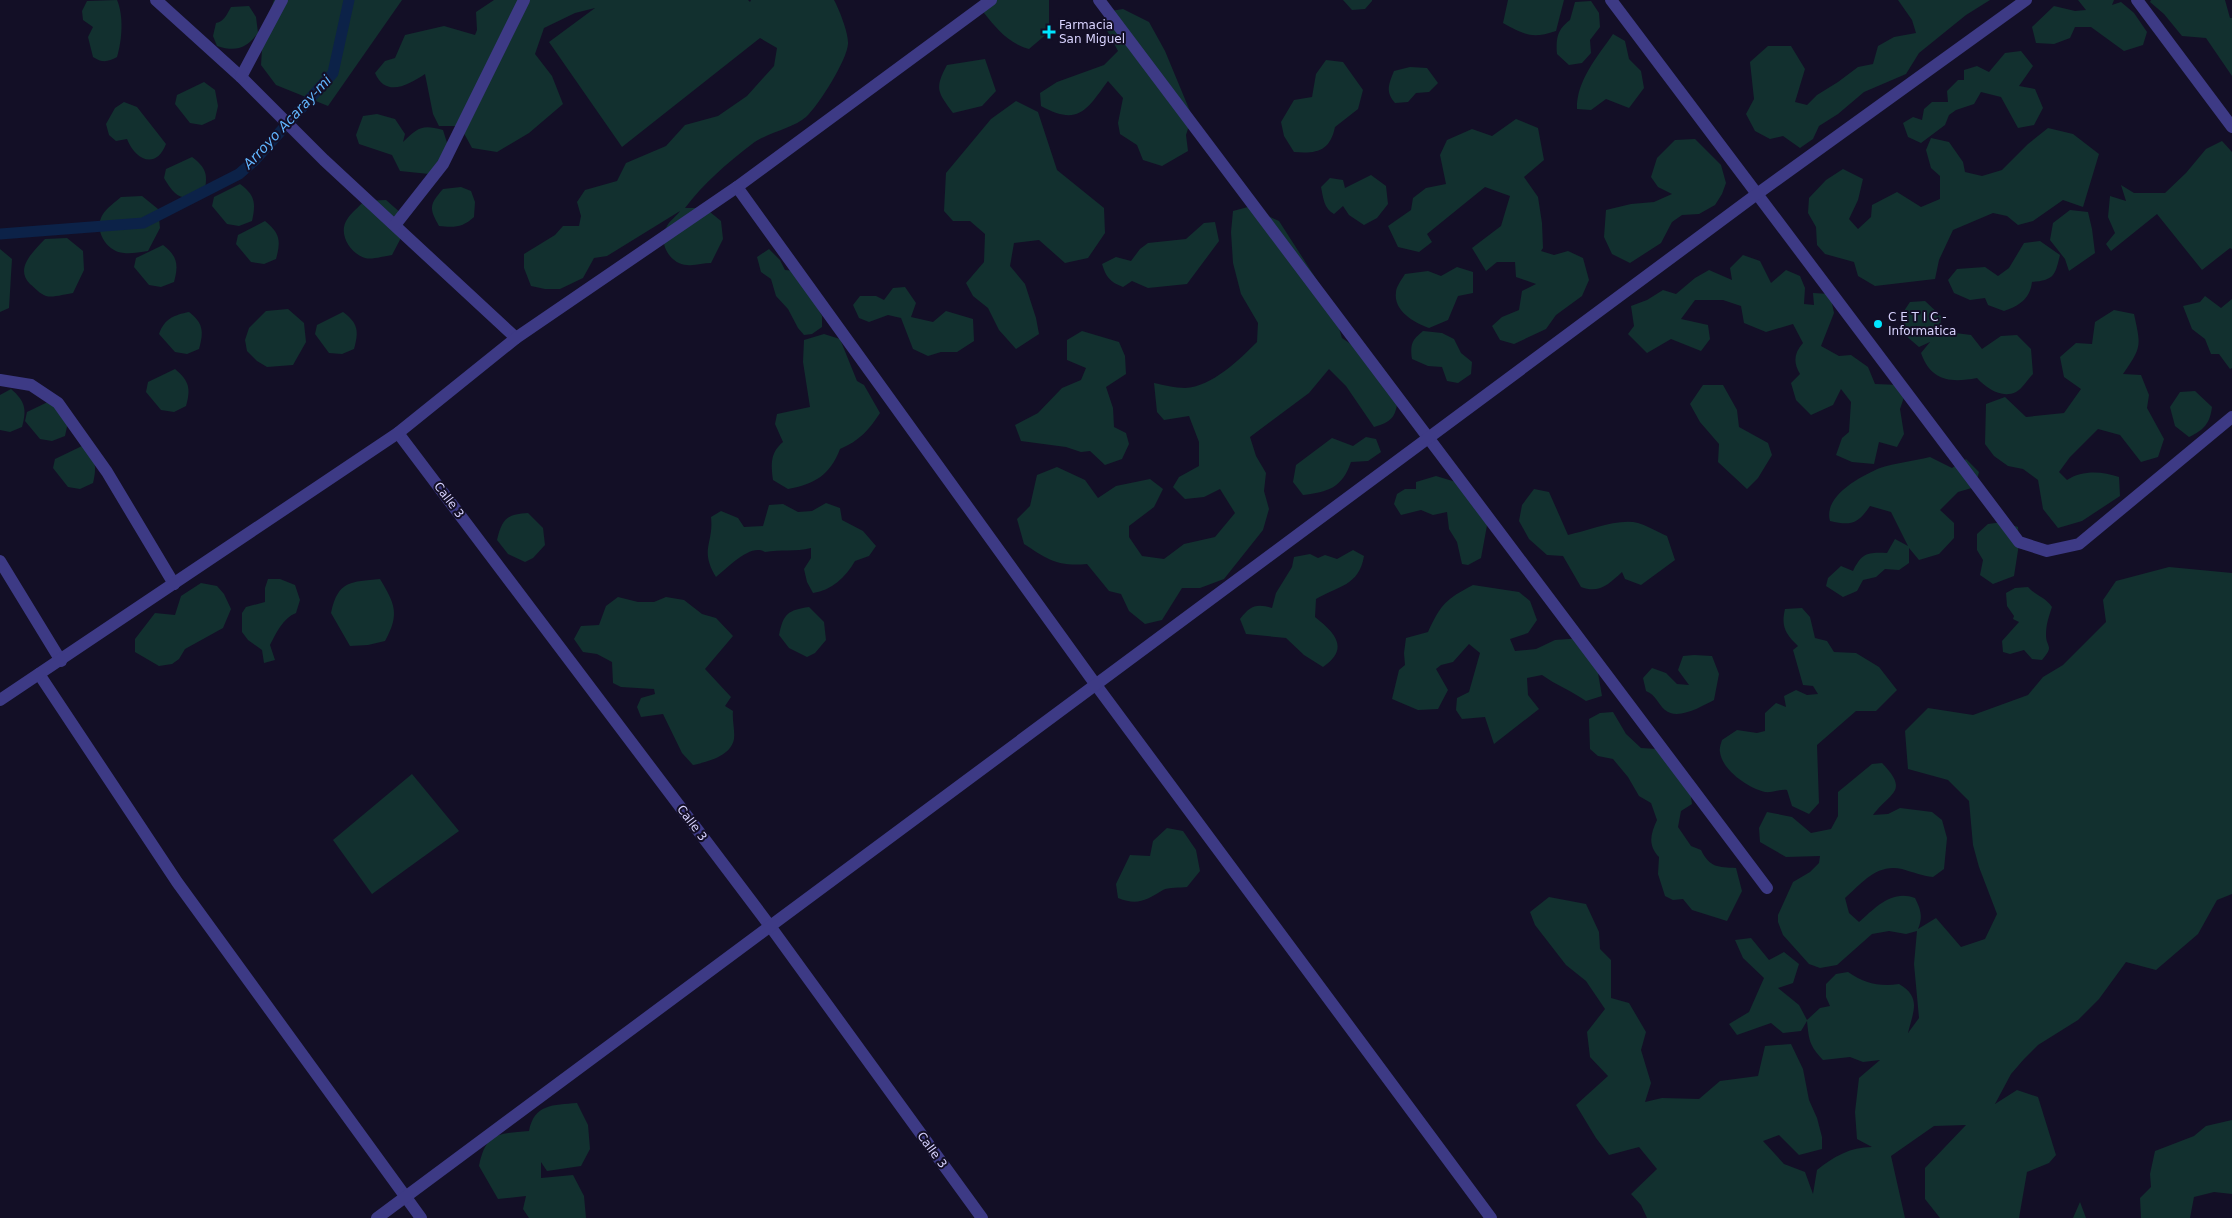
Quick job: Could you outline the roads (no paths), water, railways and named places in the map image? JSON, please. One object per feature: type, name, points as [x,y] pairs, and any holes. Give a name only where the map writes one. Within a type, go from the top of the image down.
[{"type":"street","points":[[156,0],[241,77],[324,160],[516,338]]},
{"type":"street","points":[[241,77],[282,0]]},
{"type":"street","points":[[395,225],[443,164],[524,0]]},
{"type":"street","points":[[0,700],[61,661],[398,433],[516,338],[737,187],[991,0]]},
{"type":"street","points":[[1099,0],[1767,888]]},
{"type":"street","points":[[1611,0],[2019,542],[2047,551],[2079,544],[2232,417]]},
{"type":"street","points":[[377,1218],[1756,194],[2026,0]]},
{"type":"street","points":[[2137,0],[2232,127]]},
{"type":"street","points":[[737,187],[1096,685],[1491,1218]]},
{"type":"street","points":[[0,380],[32,386],[58,403],[107,472],[174,584]]},
{"type":"street","name":"Calle 3","points":[[398,433],[770,926],[982,1218]]},
{"type":"street","points":[[0,561],[61,661]]},
{"type":"street","points":[[39,674],[177,882],[420,1218]]},
{"type":"waterway","name":"Arroyo Acaray-mi","points":[[0,234],[143,223],[239,174],[254,161],[333,73],[349,0]]},
{"type":"place","name":"Farmacia San Miguel","points":[[1049,32]]},
{"type":"place","name":"C E T I C - Informatica","points":[[1878,324]]}]
